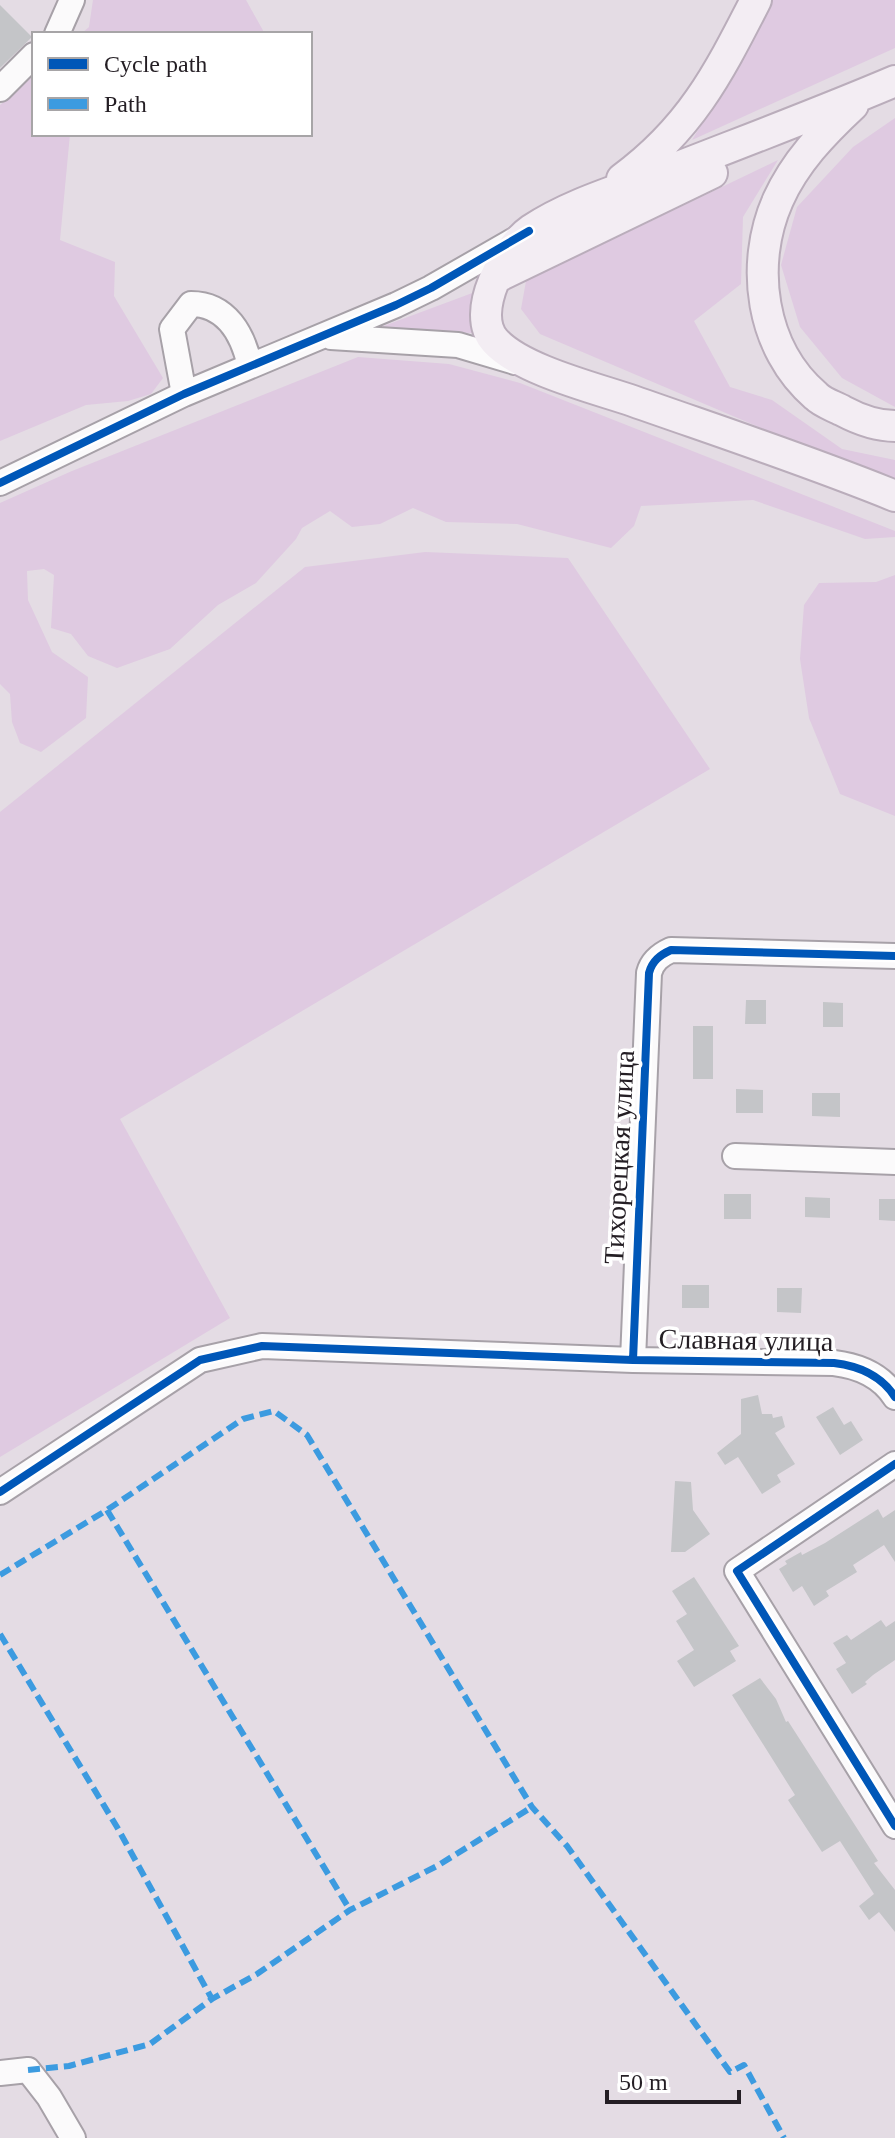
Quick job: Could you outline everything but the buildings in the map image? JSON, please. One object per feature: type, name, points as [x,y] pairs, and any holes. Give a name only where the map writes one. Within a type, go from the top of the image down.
[{"type":"main road","points":[[596,199],[653,154],[686,120],[713,82],[756,0]]},
{"type":"main road","points":[[895,81],[596,199],[529,231],[508,252],[495,278],[486,312],[487,326],[493,340],[540,369],[844,475],[895,496]]},
{"type":"main road","points":[[867,93],[822,134],[797,165],[778,200],[766,233],[762,272],[772,334],[791,370],[818,398],[855,417],[895,426]]},
{"type":"main road","points":[[495,278],[718,170],[796,121]]},
{"type":"street","points":[[60,32],[72,0]]},
{"type":"street","points":[[0,89],[32,57]]},
{"type":"street","points":[[0,483],[184,394],[431,288],[529,231]]},
{"type":"street","points":[[431,288],[495,278]]},
{"type":"street","points":[[184,394],[172,329],[191,304],[206,304],[233,323],[245,343],[250,366]]},
{"type":"street","points":[[325,336],[458,345],[540,369]]},
{"type":"street","name":"Тихорецкая улица","points":[[633,1360],[649,973],[657,959],[671,950],[895,956]]},
{"type":"street","points":[[735,1156],[895,1162]]},
{"type":"street","name":"Славная улица","points":[[0,1492],[200,1360],[262,1346],[633,1360],[834,1363],[870,1373],[893,1390]]},
{"type":"street","points":[[895,1464],[737,1571],[895,1826]]},
{"type":"street","points":[[0,2073],[28,2070],[49,2097],[73,2138]]},
{"type":"shaded area","points":[[93,0],[246,0],[264,32],[83,32],[89,27]]},
{"type":"shaded area","points":[[771,0],[895,0],[895,48],[692,140],[763,22]]},
{"type":"shaded area","points":[[32,77],[32,136],[70,136],[60,240],[115,262],[114,296],[163,378],[151,394],[128,401],[86,405],[0,441],[0,105]]},
{"type":"shaded area","points":[[895,118],[895,407],[842,378],[800,327],[781,265],[797,207],[853,147]]},
{"type":"shaded area","points":[[778,160],[743,217],[741,284],[694,321],[730,387],[772,400],[842,449],[895,460],[895,485],[540,334],[521,309],[526,281]]},
{"type":"shaded area","points":[[475,292],[485,334],[381,327]]},
{"type":"shaded area","points":[[358,357],[449,364],[520,383],[895,531],[895,537],[865,539],[753,500],[641,506],[634,526],[611,548],[517,524],[446,522],[413,508],[380,524],[352,527],[330,511],[302,528],[296,539],[256,583],[218,605],[170,649],[117,668],[88,656],[71,634],[51,628],[54,575],[44,569],[27,571],[28,600],[52,652],[88,677],[86,718],[41,752],[20,743],[12,722],[10,694],[0,684],[0,503],[72,471]]},
{"type":"shaded area","points":[[425,552],[568,558],[710,769],[120,1119],[230,1318],[0,1457],[0,812],[305,567]]},
{"type":"shaded area","points":[[895,575],[895,816],[840,794],[809,718],[800,659],[804,605],[819,583],[876,582]]},
{"type":"marked path","points":[[0,1575],[107,1510],[243,1419],[274,1411],[307,1435],[532,1807],[567,1846],[730,2072],[744,2065],[784,2138]]},
{"type":"marked path","points":[[107,1510],[350,1910]]},
{"type":"marked path","points":[[0,1634],[117,1827],[212,1999]]},
{"type":"marked path","points":[[28,2070],[69,2066],[150,2044],[212,1999],[257,1974],[350,1910],[437,1866],[532,1807]]},
{"type":"cycle path","points":[[0,483],[184,394],[396,305],[529,231]]},
{"type":"cycle path","points":[[633,1360],[649,973],[652,965],[671,950],[895,956]]},
{"type":"cycle path","points":[[0,1492],[200,1360],[262,1346],[633,1360],[834,1363],[869,1373],[895,1397]]},
{"type":"cycle path","points":[[895,1464],[737,1571],[895,1826]]}]
